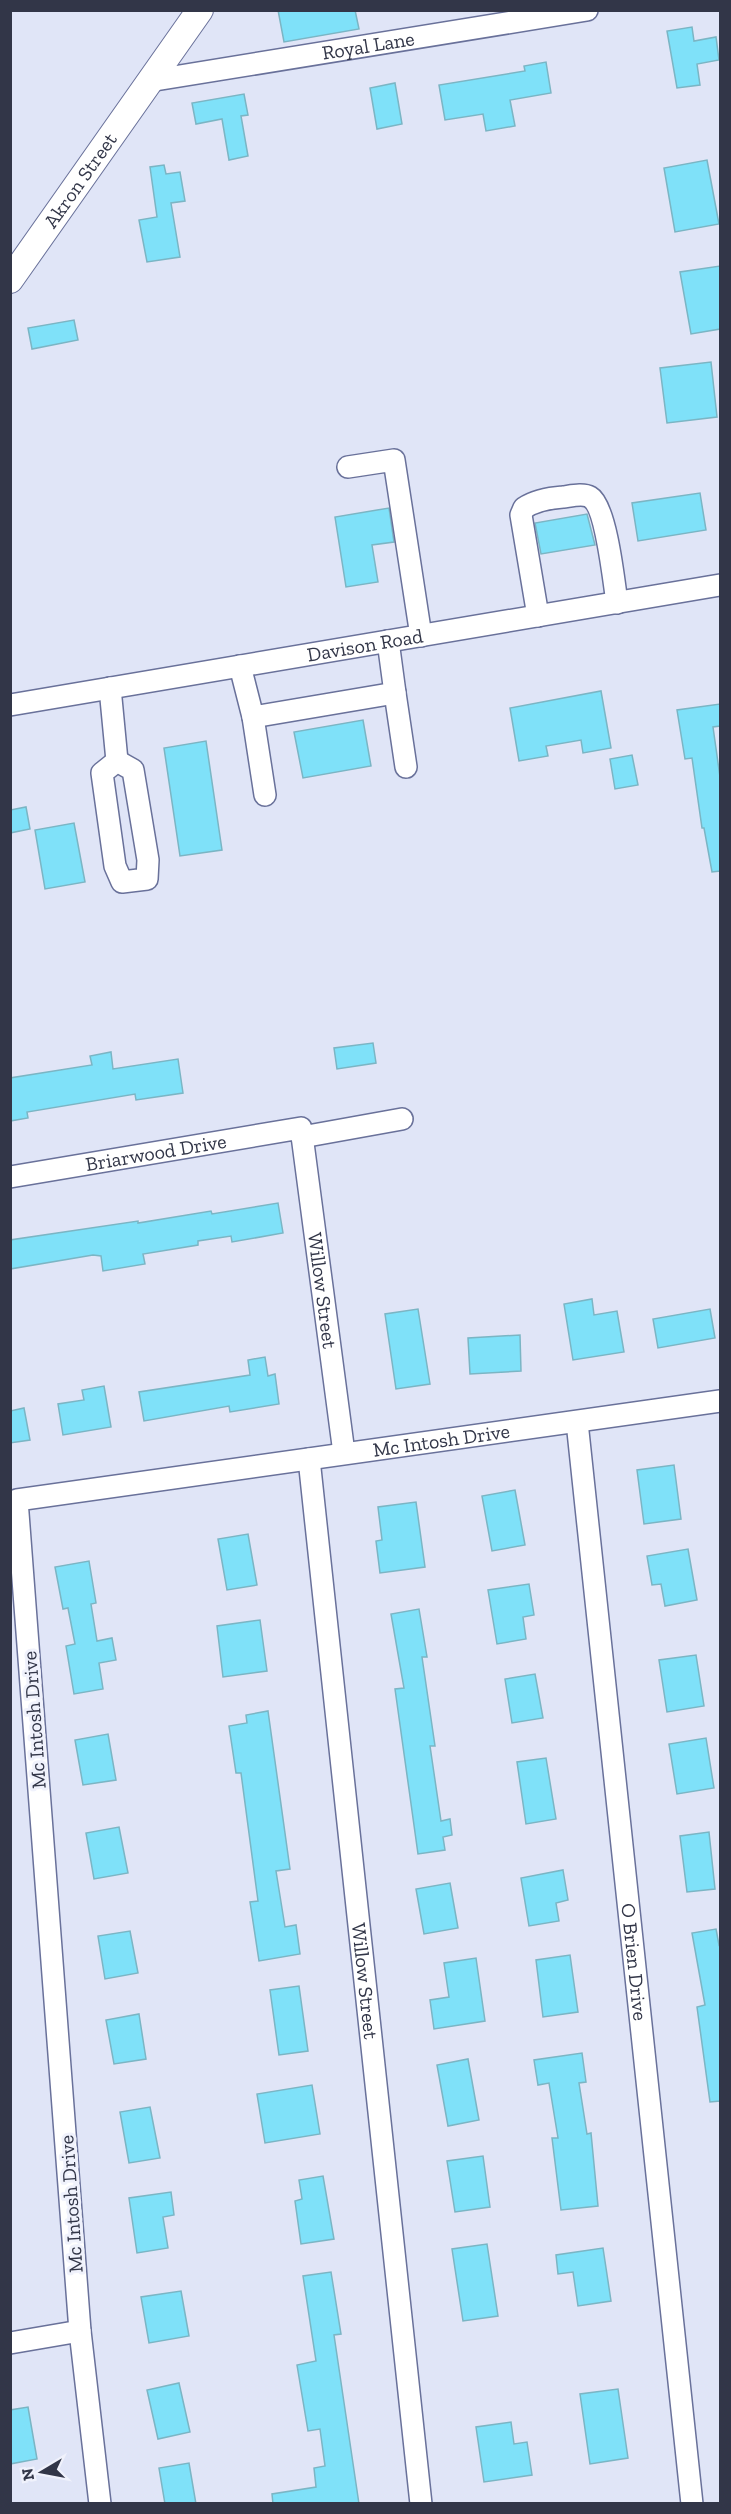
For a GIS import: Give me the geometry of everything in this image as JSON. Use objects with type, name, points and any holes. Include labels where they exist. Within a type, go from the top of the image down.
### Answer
[{"type":"main road","name":"Akron Street","points":[[10,280],[200,10]]},
{"type":"street","name":"Royal Lane","points":[[149,81],[587,10]]},
{"type":"street","points":[[348,466],[393,460],[421,636]]},
{"type":"street","points":[[538,616],[521,514],[524,508],[539,500],[579,495],[588,496],[595,501],[603,520],[617,603]]},
{"type":"street","name":"Davison Road","points":[[10,705],[720,585]]},
{"type":"street","points":[[388,641],[406,767]]},
{"type":"street","points":[[240,666],[253,717],[265,795]]},
{"type":"street","points":[[110,688],[117,761]]},
{"type":"street","points":[[253,717],[395,693]]},
{"type":"street","points":[[117,761],[133,770],[148,860],[147,879],[122,882],[115,866],[102,773],[117,761]]},
{"type":"street","name":"Briarwood Drive","points":[[10,1177],[402,1119]]},
{"type":"street","name":"Willow Street","points":[[302,1133],[344,1452]]},
{"type":"street","name":"Mc Intosh Drive","points":[[100,2504],[80,2331],[17,1500],[309,1459],[344,1452],[720,1401]]},
{"type":"street","name":"O Brien Drive","points":[[577,1422],[692,2504]]},
{"type":"street","name":"Willow Street","points":[[309,1459],[422,2504]]},
{"type":"street","points":[[10,2343],[80,2331]]},
{"type":"building","points":[[278,10],[355,10],[359,29],[284,42]]},
{"type":"building","points":[[692,27],[694,41],[716,37],[719,60],[697,64],[700,85],[677,88],[667,31]]},
{"type":"building","points":[[546,62],[551,93],[510,100],[515,126],[486,131],[483,114],[445,120],[439,85],[525,71],[524,66]]},
{"type":"building","points":[[395,83],[402,124],[377,129],[370,88]]},
{"type":"building","points":[[244,94],[248,115],[241,116],[248,156],[229,160],[222,119],[196,124],[192,103]]},
{"type":"building","points":[[707,160],[719,224],[675,232],[664,168]]},
{"type":"building","points":[[164,165],[166,174],[180,172],[185,201],[171,203],[180,257],[147,262],[139,220],[157,217],[150,167]]},
{"type":"building","points":[[720,266],[720,329],[691,334],[680,272]]},
{"type":"building","points":[[74,320],[78,340],[32,349],[28,328]]},
{"type":"building","points":[[711,362],[717,417],[667,423],[660,368]]},
{"type":"building","points":[[700,493],[706,530],[638,541],[632,503]]},
{"type":"building","points":[[389,508],[394,542],[372,545],[378,582],[346,587],[335,517]]},
{"type":"building","points":[[587,514],[595,545],[541,554],[535,523]]},
{"type":"building","points":[[601,691],[611,748],[583,753],[581,740],[546,746],[548,756],[519,761],[510,708]]},
{"type":"building","points":[[720,704],[720,726],[713,727],[720,777],[720,871],[712,872],[704,828],[702,828],[692,758],[685,759],[677,710]]},
{"type":"building","points":[[363,720],[371,766],[303,778],[294,732]]},
{"type":"building","points":[[206,741],[222,850],[180,856],[164,748]]},
{"type":"building","points":[[632,755],[638,785],[615,789],[610,759]]},
{"type":"building","points":[[26,807],[30,829],[10,833],[10,810]]},
{"type":"building","points":[[74,823],[85,882],[45,889],[35,830]]},
{"type":"building","points":[[373,1043],[376,1063],[337,1069],[334,1048]]},
{"type":"building","points":[[111,1052],[113,1069],[178,1059],[183,1093],[136,1100],[135,1094],[27,1112],[28,1118],[10,1121],[10,1078],[92,1065],[90,1056]]},
{"type":"building","points":[[278,1203],[283,1233],[232,1242],[231,1236],[198,1241],[198,1245],[143,1254],[145,1264],[103,1271],[101,1256],[93,1255],[10,1269],[10,1240],[211,1211],[212,1214]]},
{"type":"building","points":[[592,1299],[594,1315],[617,1311],[624,1352],[573,1360],[564,1304]]},
{"type":"building","points":[[418,1309],[430,1384],[396,1389],[385,1314]]},
{"type":"building","points":[[710,1309],[715,1338],[658,1348],[653,1319]]},
{"type":"building","points":[[520,1335],[521,1371],[470,1374],[468,1338]]},
{"type":"building","points":[[265,1357],[268,1376],[275,1374],[279,1404],[230,1412],[229,1406],[144,1421],[139,1392],[250,1375],[248,1360]]},
{"type":"building","points":[[104,1386],[111,1427],[63,1435],[58,1404],[84,1400],[82,1390]]},
{"type":"building","points":[[24,1408],[30,1440],[10,1443],[10,1411]]},
{"type":"building","points":[[674,1465],[681,1519],[644,1524],[637,1470]]},
{"type":"building","points":[[515,1490],[525,1545],[492,1551],[482,1496]]},
{"type":"building","points":[[416,1502],[425,1567],[380,1573],[376,1541],[382,1540],[378,1507]]},
{"type":"building","points":[[248,1534],[257,1585],[227,1590],[218,1539]]},
{"type":"building","points":[[688,1549],[697,1600],[665,1606],[661,1584],[652,1585],[647,1556]]},
{"type":"building","points":[[89,1561],[96,1603],[91,1604],[97,1641],[112,1638],[116,1660],[99,1663],[103,1689],[74,1694],[66,1646],[75,1644],[68,1608],[63,1609],[55,1567]]},
{"type":"building","points":[[529,1584],[534,1615],[523,1617],[526,1639],[497,1644],[488,1590]]},
{"type":"building","points":[[419,1609],[427,1657],[422,1657],[435,1746],[430,1746],[441,1821],[450,1819],[452,1835],[443,1837],[445,1850],[418,1854],[395,1689],[404,1688],[391,1614]]},
{"type":"building","points":[[260,1620],[267,1671],[223,1677],[217,1626]]},
{"type":"building","points":[[696,1655],[704,1706],[667,1712],[659,1660]]},
{"type":"building","points":[[535,1674],[543,1718],[512,1723],[505,1679]]},
{"type":"building","points":[[268,1711],[290,1869],[276,1871],[285,1927],[296,1925],[300,1954],[259,1961],[250,1902],[258,1901],[241,1773],[236,1773],[229,1726],[247,1723],[246,1715]]},
{"type":"building","points":[[108,1734],[116,1780],[83,1785],[75,1740]]},
{"type":"building","points":[[706,1738],[714,1788],[677,1794],[669,1744]]},
{"type":"building","points":[[546,1758],[556,1819],[526,1824],[517,1762]]},
{"type":"building","points":[[119,1827],[128,1873],[94,1879],[86,1833]]},
{"type":"building","points":[[709,1832],[715,1889],[687,1892],[680,1836]]},
{"type":"building","points":[[563,1870],[568,1900],[556,1903],[559,1921],[529,1926],[521,1878]]},
{"type":"building","points":[[450,1883],[458,1928],[424,1934],[416,1889]]},
{"type":"building","points":[[716,1929],[720,1944],[720,2101],[710,2102],[697,2007],[705,2005],[692,1933]]},
{"type":"building","points":[[130,1931],[138,1973],[105,1979],[98,1936]]},
{"type":"building","points":[[570,1955],[578,2012],[543,2017],[536,1960]]},
{"type":"building","points":[[476,1958],[485,2021],[434,2029],[430,2000],[449,1997],[444,1963]]},
{"type":"building","points":[[299,1986],[308,2051],[279,2055],[270,1990]]},
{"type":"building","points":[[139,2014],[146,2059],[114,2064],[106,2020]]},
{"type":"building","points":[[582,2053],[586,2082],[579,2083],[587,2134],[591,2133],[598,2206],[561,2210],[552,2138],[558,2138],[549,2083],[538,2085],[534,2060]]},
{"type":"building","points":[[468,2059],[479,2120],[448,2126],[437,2065]]},
{"type":"building","points":[[312,2085],[320,2134],[265,2143],[257,2094]]},
{"type":"building","points":[[150,2107],[160,2158],[129,2163],[120,2112]]},
{"type":"building","points":[[483,2156],[490,2207],[455,2212],[447,2161]]},
{"type":"building","points":[[323,2176],[334,2239],[301,2244],[295,2201],[302,2199],[299,2180]]},
{"type":"building","points":[[171,2192],[174,2215],[163,2217],[168,2248],[137,2253],[129,2198]]},
{"type":"building","points":[[487,2244],[498,2316],[463,2321],[452,2249]]},
{"type":"building","points":[[603,2248],[611,2301],[578,2306],[573,2272],[558,2274],[556,2255]]},
{"type":"building","points":[[331,2272],[341,2334],[334,2335],[359,2504],[273,2504],[272,2494],[316,2487],[314,2468],[325,2466],[320,2429],[308,2431],[297,2365],[316,2361],[303,2276]]},
{"type":"building","points":[[181,2291],[189,2336],[149,2343],[141,2297]]},
{"type":"building","points":[[179,2383],[190,2432],[158,2439],[147,2390]]},
{"type":"building","points":[[618,2389],[628,2458],[590,2464],[580,2394]]},
{"type":"building","points":[[28,2407],[37,2459],[10,2464],[10,2410]]},
{"type":"building","points":[[511,2422],[514,2444],[527,2442],[532,2475],[484,2482],[476,2427]]},
{"type":"building","points":[[189,2463],[196,2504],[165,2504],[159,2468]]}]
